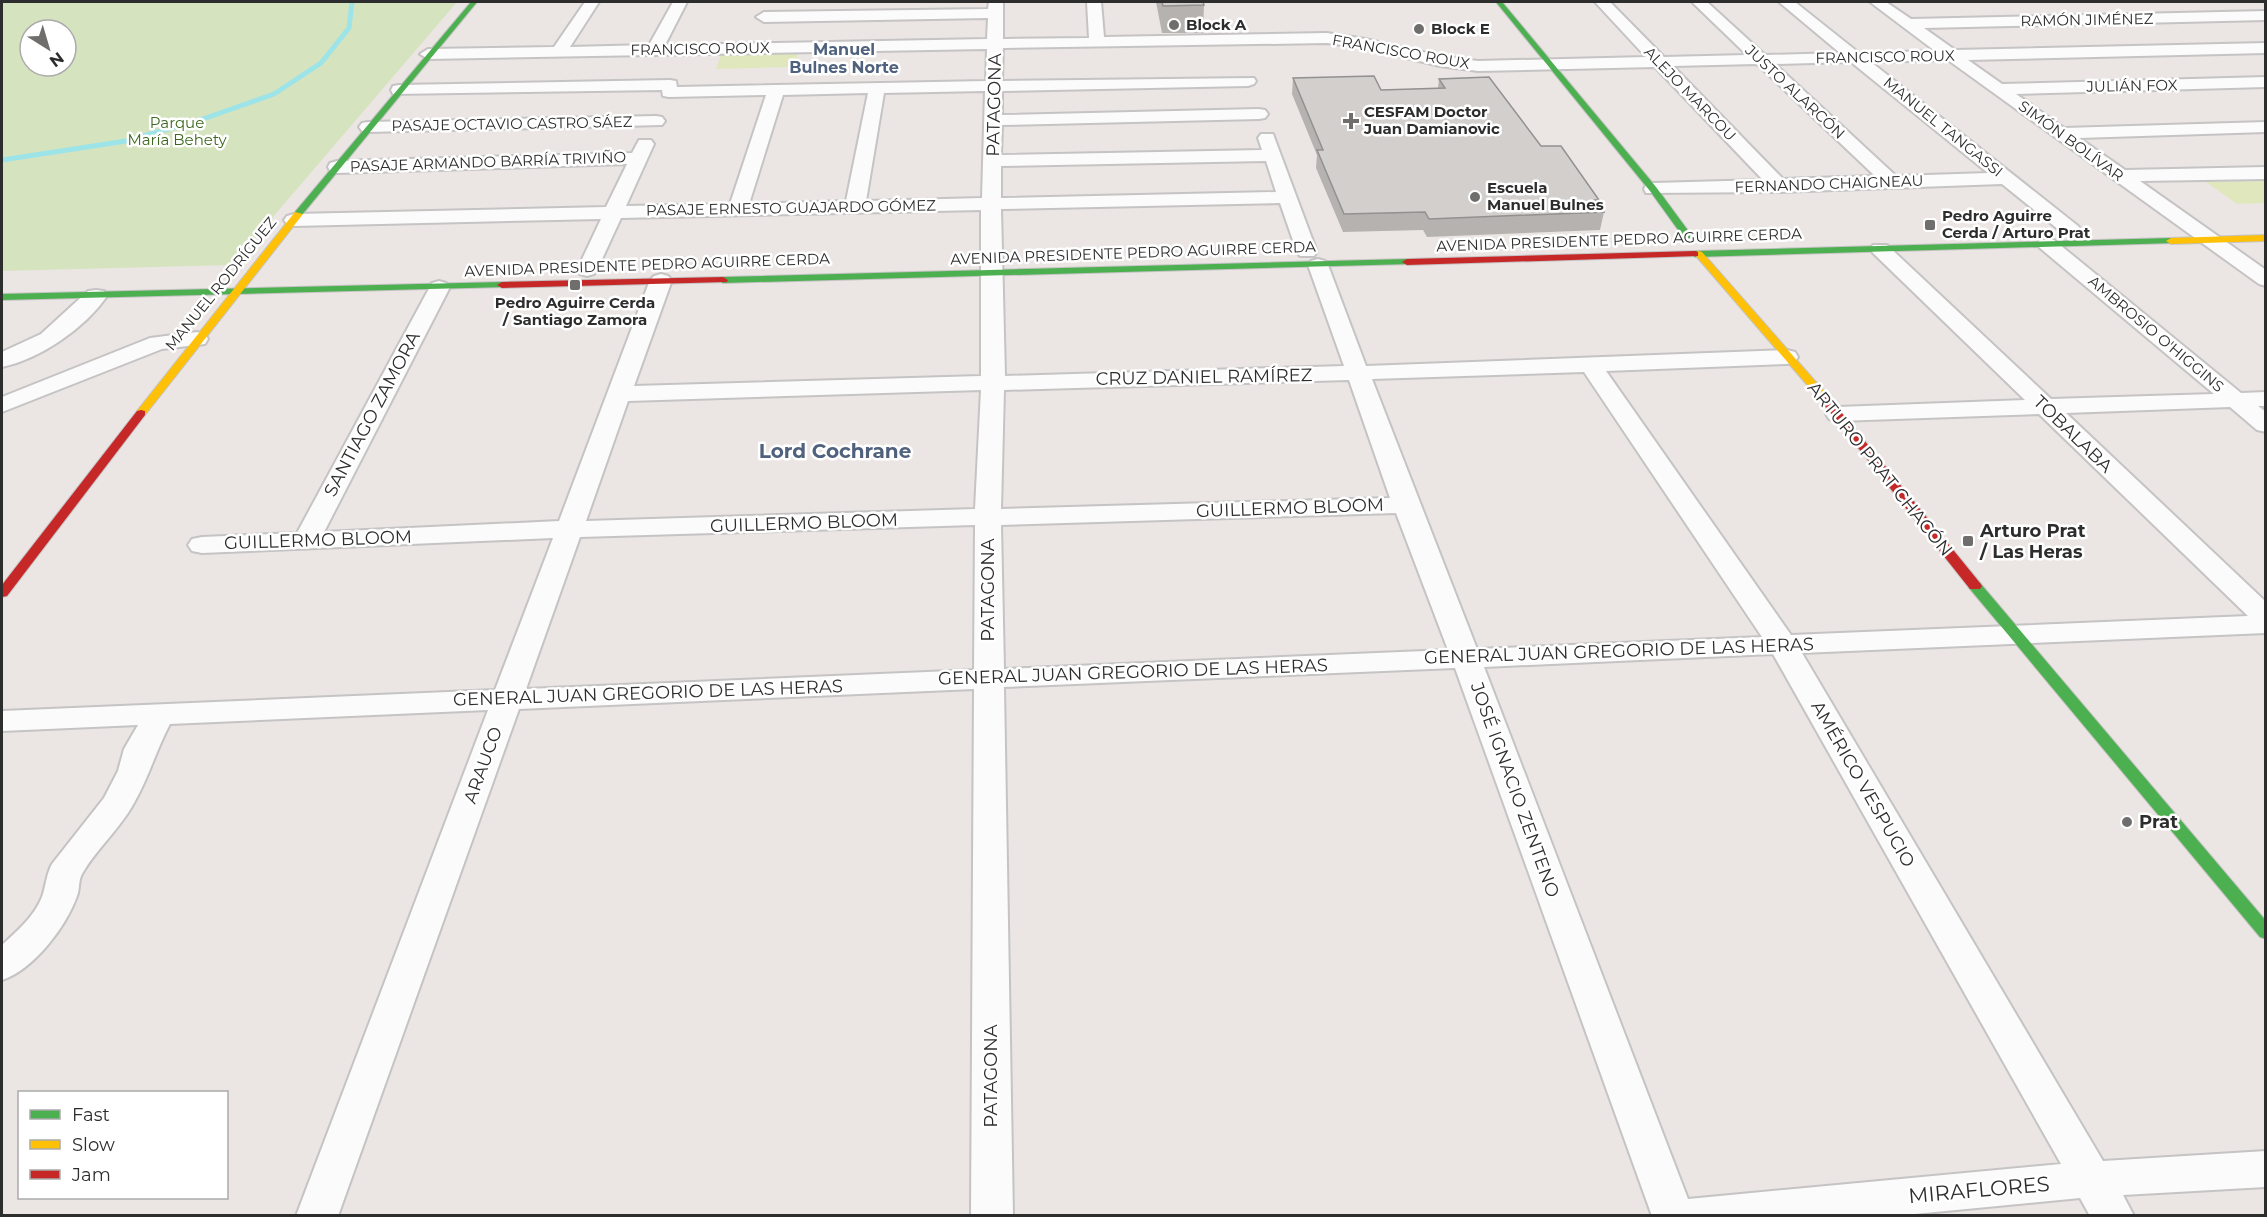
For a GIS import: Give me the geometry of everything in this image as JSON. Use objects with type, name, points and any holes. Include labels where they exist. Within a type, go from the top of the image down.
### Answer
[{"type":"main road","name":"MANUEL RODRÍGUEZ","points":[[2,593],[234,292],[242,277],[294,220],[428,54],[474,2]]},
{"type":"main road","name":"ARTURO PRAT CHACÓN","points":[[1499,2],[1653,189],[1690,240],[1787,357],[1838,414],[2013,634],[2265,933]]},
{"type":"main road","name":"AVENIDA PRESIDENTE PEDRO AGUIRRE CERDA","points":[[2041,237],[2071,230],[2265,225]]},
{"type":"main road","name":"AVENIDA PRESIDENTE PEDRO AGUIRRE CERDA","points":[[2,297],[439,287],[991,267],[1312,259],[1690,240],[1880,249],[2041,237],[2265,238]]},
{"type":"main road","name":"AVENIDA PRESIDENTE PEDRO AGUIRRE CERDA","points":[[1312,259],[1402,248]]},
{"type":"main road","name":"AVENIDA PRESIDENTE PEDRO AGUIRRE CERDA","points":[[242,277],[587,270],[991,267]]},
{"type":"street","points":[[559,51],[592,2]]},
{"type":"street","points":[[655,49],[680,2]]},
{"type":"street","points":[[752,49],[770,2]]},
{"type":"street","points":[[1094,2],[1097,42]]},
{"type":"street","name":"ALEJO MARCOU","points":[[1602,2],[1779,186]]},
{"type":"street","name":"JUSTO ALARCÓN","points":[[1699,2],[1892,182]]},
{"type":"street","name":"MANUEL TANGASSI","points":[[1786,2],[2071,230]]},
{"type":"street","name":"SIMÓN BOLÍVAR","points":[[1877,2],[2265,280]]},
{"type":"street","points":[[2158,2],[2265,62]]},
{"type":"street","points":[[764,17],[996,7]]},
{"type":"street","name":"PATAGONA","points":[[992,1215],[988,518],[993,382],[991,203],[996,7]]},
{"type":"street","name":"RAMÓN JIMÉNEZ","points":[[1908,24],[2265,15]]},
{"type":"street","name":"FRANCISCO ROUX","points":[[428,54],[1344,39],[1465,66],[2265,48]]},
{"type":"street","name":"JOSÉ IGNACIO ZENTENO","points":[[1233,40],[1288,197],[1466,658],[1672,1215]]},
{"type":"street","points":[[587,270],[688,49]]},
{"type":"street","points":[[399,90],[670,88],[776,90],[1248,81]]},
{"type":"street","name":"JULIÁN FOX","points":[[1998,89],[2265,82]]},
{"type":"street","points":[[2243,83],[2265,96]]},
{"type":"street","points":[[855,207],[877,88]]},
{"type":"street","points":[[738,209],[776,90]]},
{"type":"street","points":[[994,120],[1259,114]]},
{"type":"street","name":"PASAJE OCTAVIO CASTRO SÁEZ","points":[[368,127],[656,121]]},
{"type":"street","points":[[2059,133],[2265,127]]},
{"type":"street","points":[[993,161],[1273,155]]},
{"type":"street","name":"PASAJE ARMANDO BARRÍA TRIVIÑO","points":[[337,167],[639,158]]},
{"type":"street","points":[[2119,176],[2265,172]]},
{"type":"street","name":"FERNANDO CHAIGNEAU","points":[[1653,189],[2005,178]]},
{"type":"street","name":"PASAJE ERNESTO GUAJARDO GÓMEZ","points":[[294,220],[1288,197]]},
{"type":"street","name":"AMBROSIO O'HIGGINS","points":[[2041,237],[2265,425]]},
{"type":"street","name":"TOBALABA","points":[[1880,249],[2265,618]]},
{"type":"street","name":"ARAUCO","points":[[317,1215],[661,280]]},
{"type":"street","name":"SANTIAGO ZAMORA","points":[[306,542],[439,287]]},
{"type":"street","points":[[2,360],[49,339],[62,330],[96,296]]},
{"type":"street","points":[[2,405],[158,343],[197,339]]},
{"type":"street","name":"CRUZ DANIEL RAMÍREZ","points":[[620,394],[993,382],[1358,374],[1787,357]]},
{"type":"street","name":"AMÉRICO VESPUCIO","points":[[1591,366],[1782,644],[2113,1215]]},
{"type":"street","points":[[1838,414],[2265,399]]},
{"type":"street","name":"GUILLERMO BLOOM","points":[[202,545],[569,529],[1406,505]]},
{"type":"street","name":"GENERAL JUAN GREGORIO DE LAS HERAS","points":[[2,721],[2265,624]]},
{"type":"street","points":[[2,966],[39,932],[60,896],[64,873],[118,803],[134,771],[140,749],[160,714]]},
{"type":"street","name":"MIRAFLORES","points":[[1692,1215],[2093,1179],[2265,1169]]},
{"type":"green space","name":"Parque María Behety","points":[[2,2],[457,2],[232,265],[2,271]]},
{"type":"green space","points":[[798,53],[795,67],[716,69],[721,55]]},
{"type":"green space","points":[[2265,181],[2265,203],[2237,204],[2206,182]]},
{"type":"building","points":[[1162,2],[1203,2],[1204,5],[1163,6]]},
{"type":"building","points":[[1374,76],[1381,90],[1445,88],[1439,79],[1489,77],[1541,146],[1561,146],[1599,200],[1595,200],[1604,212],[1429,219],[1425,212],[1344,214],[1317,150],[1323,150],[1293,78]]},
{"type":"waterway","points":[[2,160],[126,141],[203,119],[274,94],[321,63],[349,28],[352,2]]},
{"type":"traffic: fast","points":[[298,214],[474,2]]},
{"type":"traffic: fast","points":[[1499,2],[1653,189],[1687,236]]},
{"type":"traffic: fast","points":[[1695,254],[2171,241]]},
{"type":"traffic: fast","points":[[723,280],[1407,262]]},
{"type":"traffic: fast","points":[[2,297],[502,285]]},
{"type":"traffic: fast","points":[[1975,586],[2266,933]]},
{"type":"traffic: slow","points":[[141,413],[298,214]]},
{"type":"traffic: slow","points":[[2171,241],[2266,238]]},
{"type":"traffic: slow","points":[[1699,254],[1825,399]]},
{"type":"traffic: jam","points":[[1407,262],[1695,254]]},
{"type":"traffic: jam","points":[[502,285],[723,280]]},
{"type":"traffic: jam","points":[[1825,399],[1975,586]]},
{"type":"traffic: jam","points":[[2,593],[141,413]]},
{"type":"place","name":"Block A","points":[[1174,25]]},
{"type":"place","name":"Block E","points":[[1419,29]]},
{"type":"place","name":"CESFAM Doctor Juan Damianovic","points":[[1351,121]]},
{"type":"place","name":"Escuela Manuel Bulnes","points":[[1475,197]]},
{"type":"place","name":"Pedro Aguirre Cerda / Arturo Prat","points":[[1930,225]]},
{"type":"place","name":"Pedro Aguirre Cerda / Santiago Zamora","points":[[575,285]]},
{"type":"place","name":"Arturo Prat / Las Heras","points":[[1968,541]]},
{"type":"place","name":"Prat","points":[[2127,822]]},
{"type":"district","name":"Manuel Bulnes Norte","points":[[844,58]]},
{"type":"district","name":"Lord Cochrane","points":[[835,451]]}]
